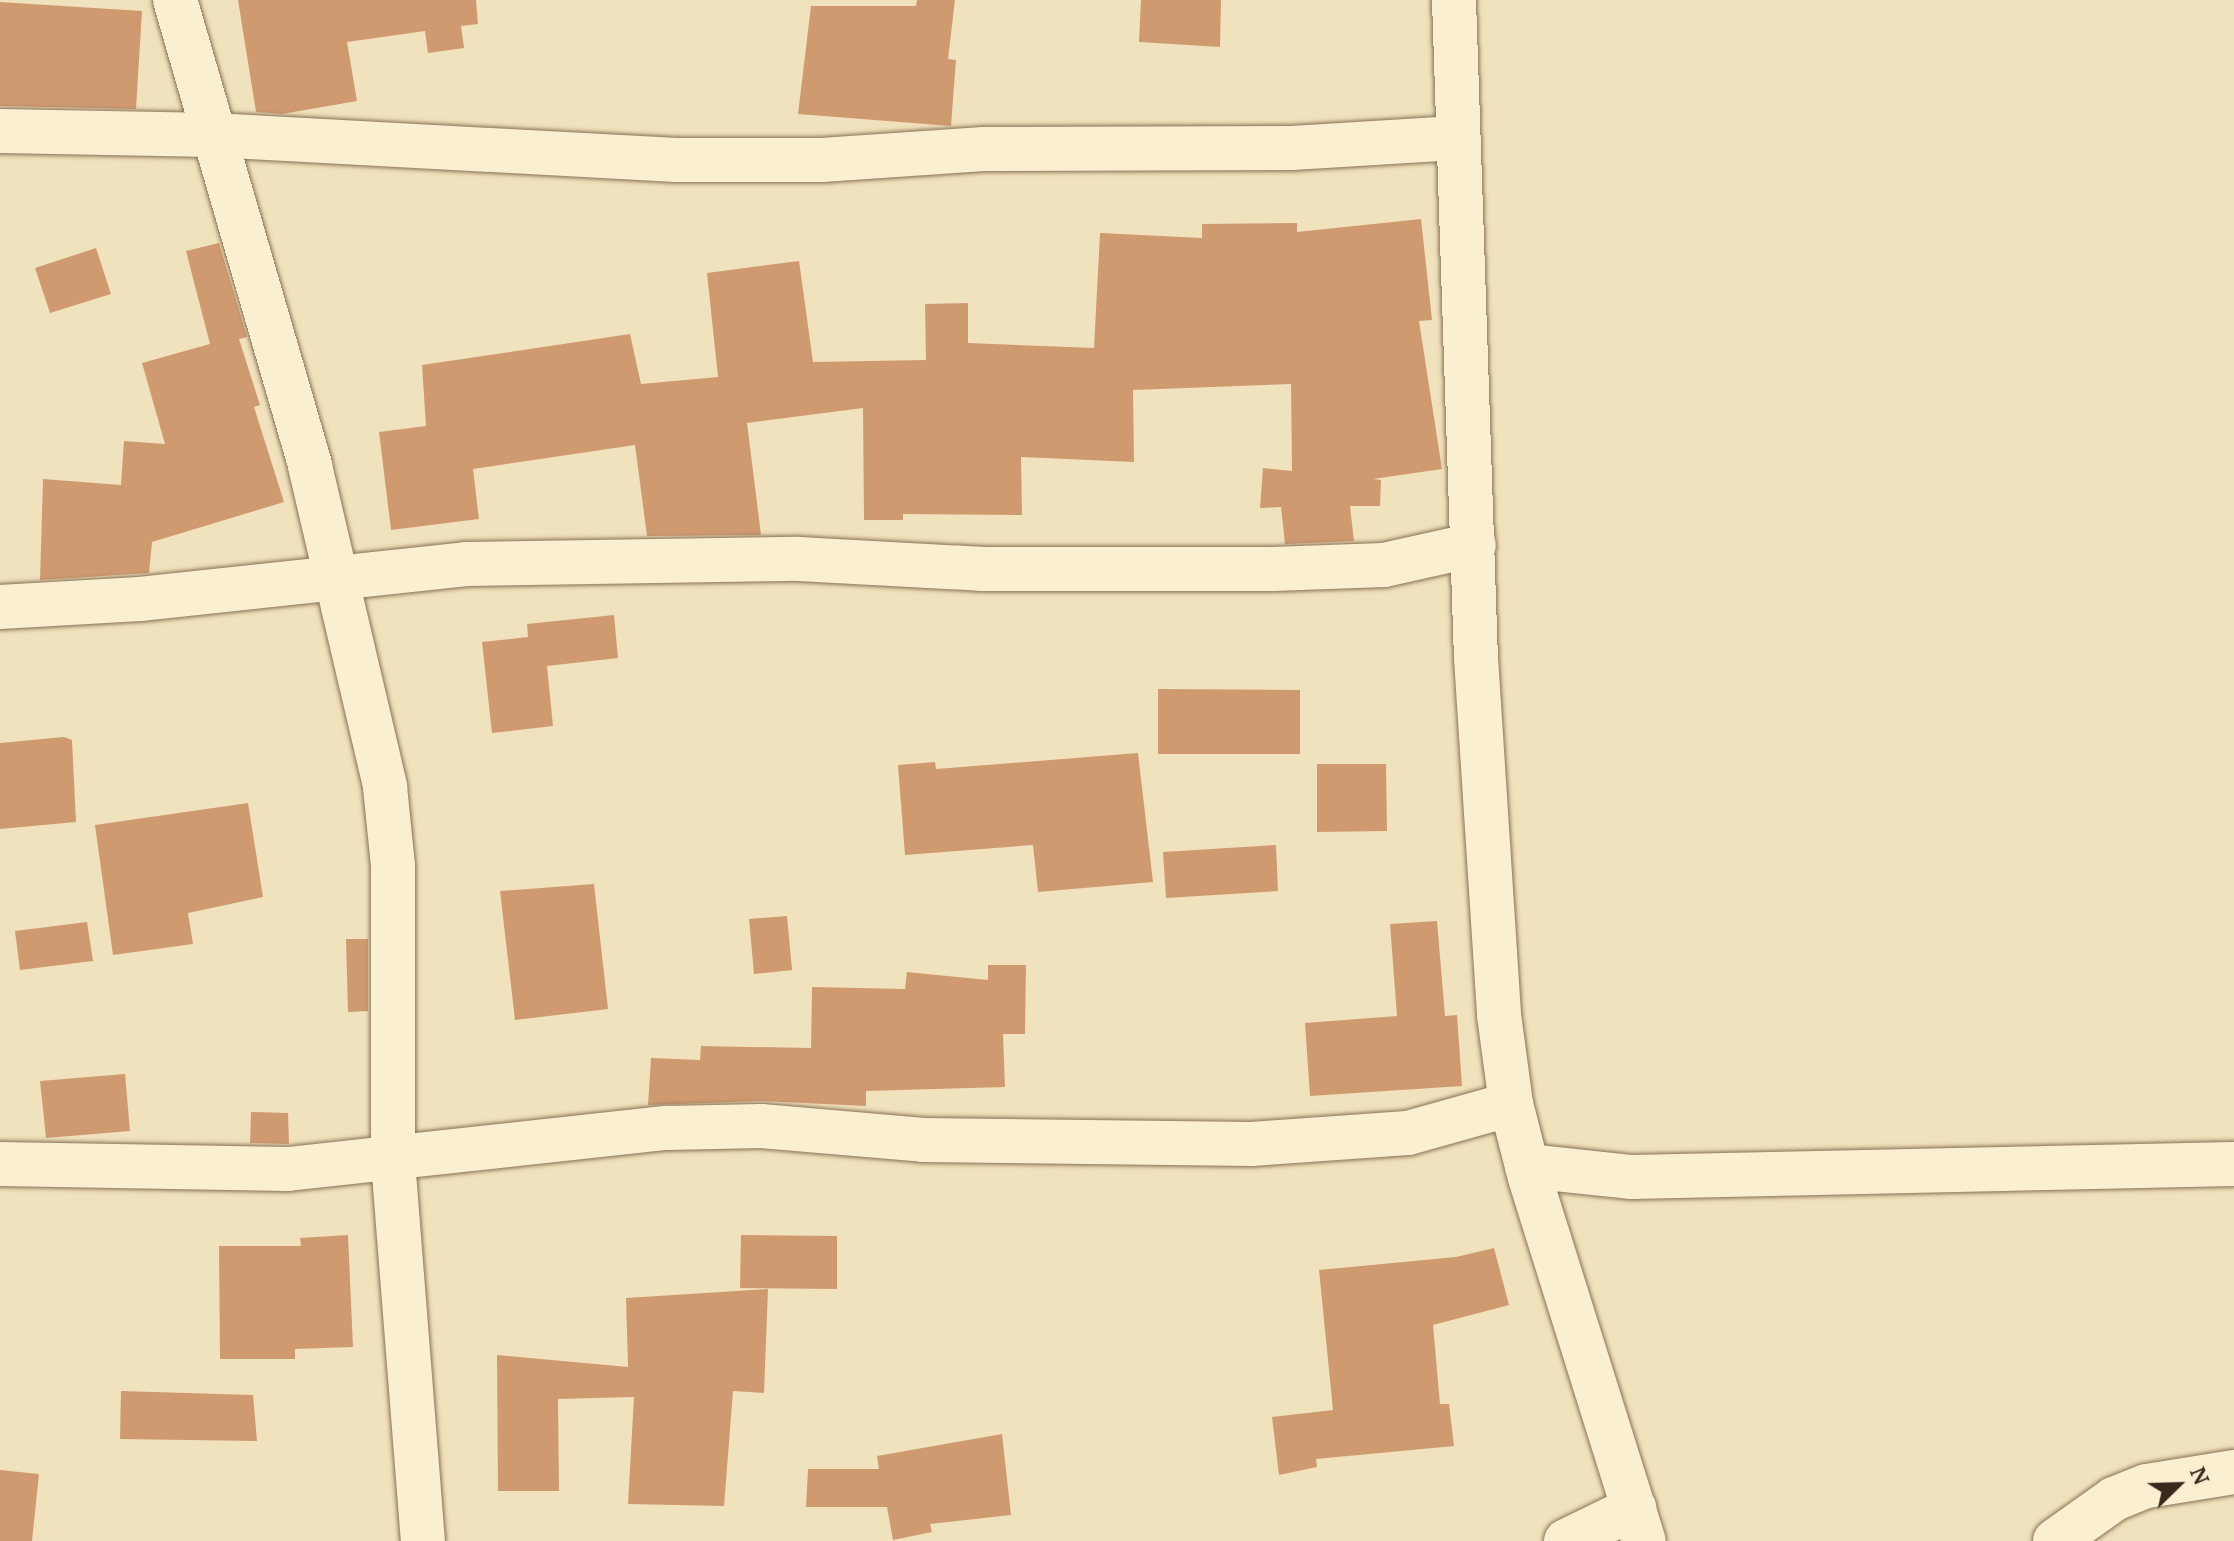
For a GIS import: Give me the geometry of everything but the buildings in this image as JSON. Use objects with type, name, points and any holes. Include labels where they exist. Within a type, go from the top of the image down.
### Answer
[{"type":"street","points":[[175,0],[271,323],[336,580],[387,802],[393,866],[393,1161],[423,1541]]},
{"type":"street","points":[[1454,0],[1456,138],[1494,945],[1511,1104],[1527,1166],[1639,1524],[1566,1541]]},
{"type":"street","points":[[0,131],[213,135],[676,160],[822,160],[984,149],[1292,148],[1456,138]]},
{"type":"street","points":[[0,607],[336,580],[466,564],[648,558],[799,559],[981,569],[1273,569],[1384,565],[1474,545]]},
{"type":"street","points":[[0,1164],[288,1169],[393,1161],[668,1128],[761,1126],[923,1140],[1251,1144],[1408,1133],[1511,1104]]},
{"type":"street","points":[[1527,1166],[1632,1177],[2234,1164]]},
{"type":"street","points":[[2055,1541],[2114,1499],[2136,1490],[2234,1472]]}]
